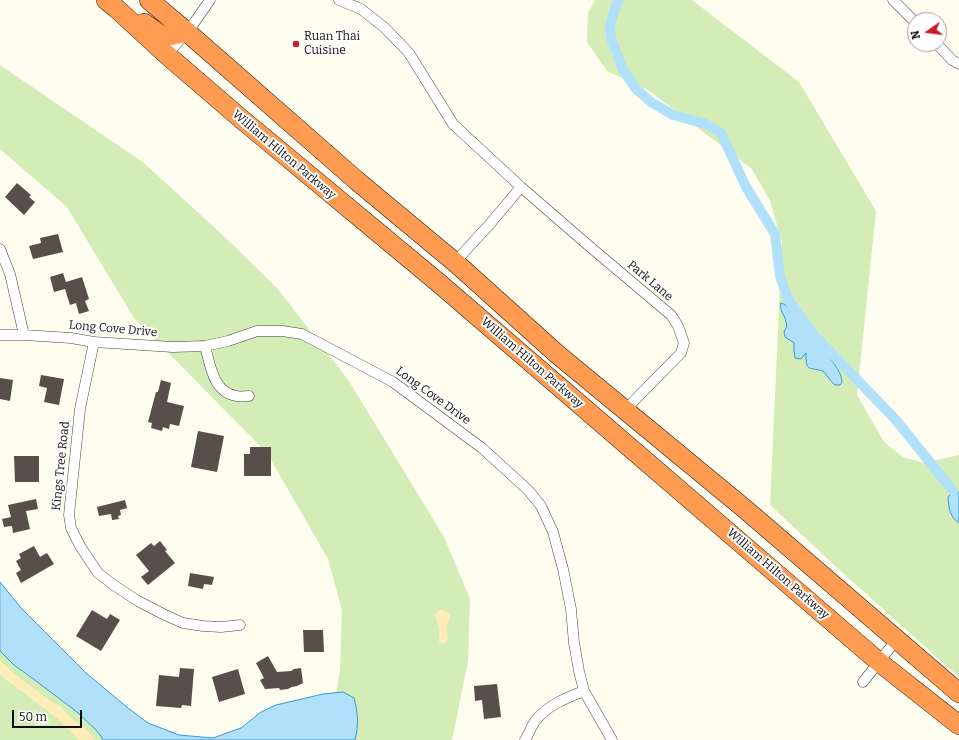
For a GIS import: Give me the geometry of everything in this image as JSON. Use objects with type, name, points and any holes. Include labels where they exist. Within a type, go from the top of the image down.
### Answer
[{"type":"highway","name":"William Hilton Parkway","points":[[106,0],[245,122],[446,290],[879,662],[959,725]]},
{"type":"highway","points":[[110,0],[164,37],[187,32]]},
{"type":"highway","name":"William Hilton Parkway","points":[[149,0],[356,180],[455,262],[557,354],[745,509],[959,693]]},
{"type":"highway","points":[[373,229],[432,269],[455,262]]},
{"type":"street","points":[[167,55],[187,32],[210,0]]},
{"type":"street","name":"Park Lane","points":[[339,0],[361,9],[378,22],[409,52],[453,124],[589,246],[671,315],[678,326],[684,343],[681,353],[626,410]]},
{"type":"street","points":[[893,0],[907,14]]},
{"type":"street","points":[[944,52],[952,60],[959,64]]},
{"type":"street","points":[[455,262],[489,225],[521,186]]},
{"type":"street","points":[[0,249],[10,274],[24,335]]},
{"type":"street","name":"Long Cove Drive","points":[[0,335],[71,338],[94,342],[173,347],[205,346],[228,341],[257,331],[282,331],[302,334],[394,382],[482,448],[528,490],[541,506],[553,532],[563,569],[571,609],[578,671],[584,690],[612,740]]},
{"type":"street","name":"Kings Tree Road","points":[[94,342],[80,409],[69,515],[71,528],[80,546],[98,573],[132,597],[163,614],[183,623],[202,626],[221,627],[240,625]]},
{"type":"street","points":[[205,346],[216,383],[225,392],[236,396],[249,396]]},
{"type":"street","points":[[863,682],[897,639]]},
{"type":"street","points":[[526,740],[535,721],[549,707],[584,690]]},
{"type":"green space","points":[[595,0],[692,0],[799,82],[876,211],[857,395],[884,442],[903,457],[924,463],[959,455],[959,677],[844,574],[770,505],[782,242],[770,201],[752,169],[648,90],[607,71],[587,42],[588,13]]},
{"type":"green space","points":[[0,65],[144,163],[229,241],[277,288],[349,381],[444,537],[470,599],[468,661],[452,740],[329,740],[340,670],[342,610],[328,559],[267,453],[134,318],[67,207],[0,149]]},
{"type":"green space","points":[[0,605],[48,666],[169,740],[0,740]]},
{"type":"sand","points":[[441,610],[446,611],[450,615],[447,625],[448,640],[444,644],[439,642],[439,628],[435,615]]},
{"type":"sand","points":[[0,660],[25,682],[52,702],[60,706],[70,717],[87,730],[95,740],[79,740],[57,718],[5,679],[0,674]]},
{"type":"water","points":[[781,303],[800,318],[810,334],[831,359],[839,371],[842,382],[840,385],[835,385],[823,371],[808,367],[806,363],[806,353],[801,359],[795,358],[794,343],[785,337],[784,332],[787,326],[781,310]]},
{"type":"water","points":[[953,491],[959,492],[959,523],[950,512],[948,498]]},
{"type":"water","points":[[0,582],[21,608],[86,673],[148,723],[179,735],[213,738],[241,728],[261,712],[276,705],[323,694],[343,692],[354,698],[358,719],[355,740],[103,740],[95,729],[77,712],[14,665],[1,652]]},
{"type":"building","points":[[17,183],[31,195],[29,197],[35,202],[24,215],[5,197]]},
{"type":"building","points":[[58,234],[63,252],[33,259],[29,246],[41,243],[40,238]]},
{"type":"building","points":[[63,273],[66,282],[82,277],[89,299],[85,301],[89,311],[79,314],[76,303],[70,305],[65,289],[54,292],[50,277]]},
{"type":"building","points":[[41,375],[64,379],[59,405],[44,402],[47,388],[39,386]]},
{"type":"building","points":[[0,378],[13,380],[10,401],[0,399]]},
{"type":"building","points":[[161,380],[171,383],[167,402],[184,406],[179,426],[170,424],[169,429],[163,427],[162,431],[151,428],[152,423],[148,422],[156,392],[158,392]]},
{"type":"building","points":[[198,431],[224,436],[217,472],[191,467]]},
{"type":"building","points":[[250,447],[271,447],[271,476],[244,476],[244,454],[250,454]]},
{"type":"building","points":[[14,456],[39,456],[39,482],[15,482]]},
{"type":"building","points":[[36,499],[38,509],[26,511],[30,529],[13,533],[12,526],[4,527],[2,519],[11,517],[8,505]]},
{"type":"building","points":[[125,500],[127,508],[120,510],[121,515],[118,516],[119,519],[112,520],[111,514],[99,516],[97,507]]},
{"type":"building","points":[[160,541],[167,550],[165,551],[175,563],[148,585],[141,577],[149,571],[136,555],[151,543],[154,546]]},
{"type":"building","points":[[34,546],[40,557],[47,553],[54,564],[21,583],[16,573],[21,570],[16,561],[21,558],[19,554]]},
{"type":"building","points":[[190,573],[214,577],[212,585],[204,584],[203,589],[188,586]]},
{"type":"building","points":[[92,610],[107,619],[110,614],[120,620],[101,651],[76,636]]},
{"type":"building","points":[[303,630],[323,630],[324,652],[304,652]]},
{"type":"building","points":[[268,656],[277,672],[291,671],[301,668],[303,683],[288,689],[265,689],[260,680],[264,678],[256,663]]},
{"type":"building","points":[[180,668],[194,669],[191,706],[182,705],[181,708],[156,706],[159,675],[179,677]]},
{"type":"building","points":[[238,669],[245,694],[219,702],[212,677]]},
{"type":"building","points":[[497,684],[501,717],[484,719],[482,700],[475,701],[474,686]]},
{"type":"waterway","points":[[619,0],[617,2],[610,25],[611,38],[623,70],[636,89],[651,102],[673,115],[706,124],[721,133],[746,187],[775,234],[780,276],[788,299],[814,335],[896,420],[953,491]]},
{"type":"place","name":"Ruan Thai Cuisine","points":[[296,44]]}]
